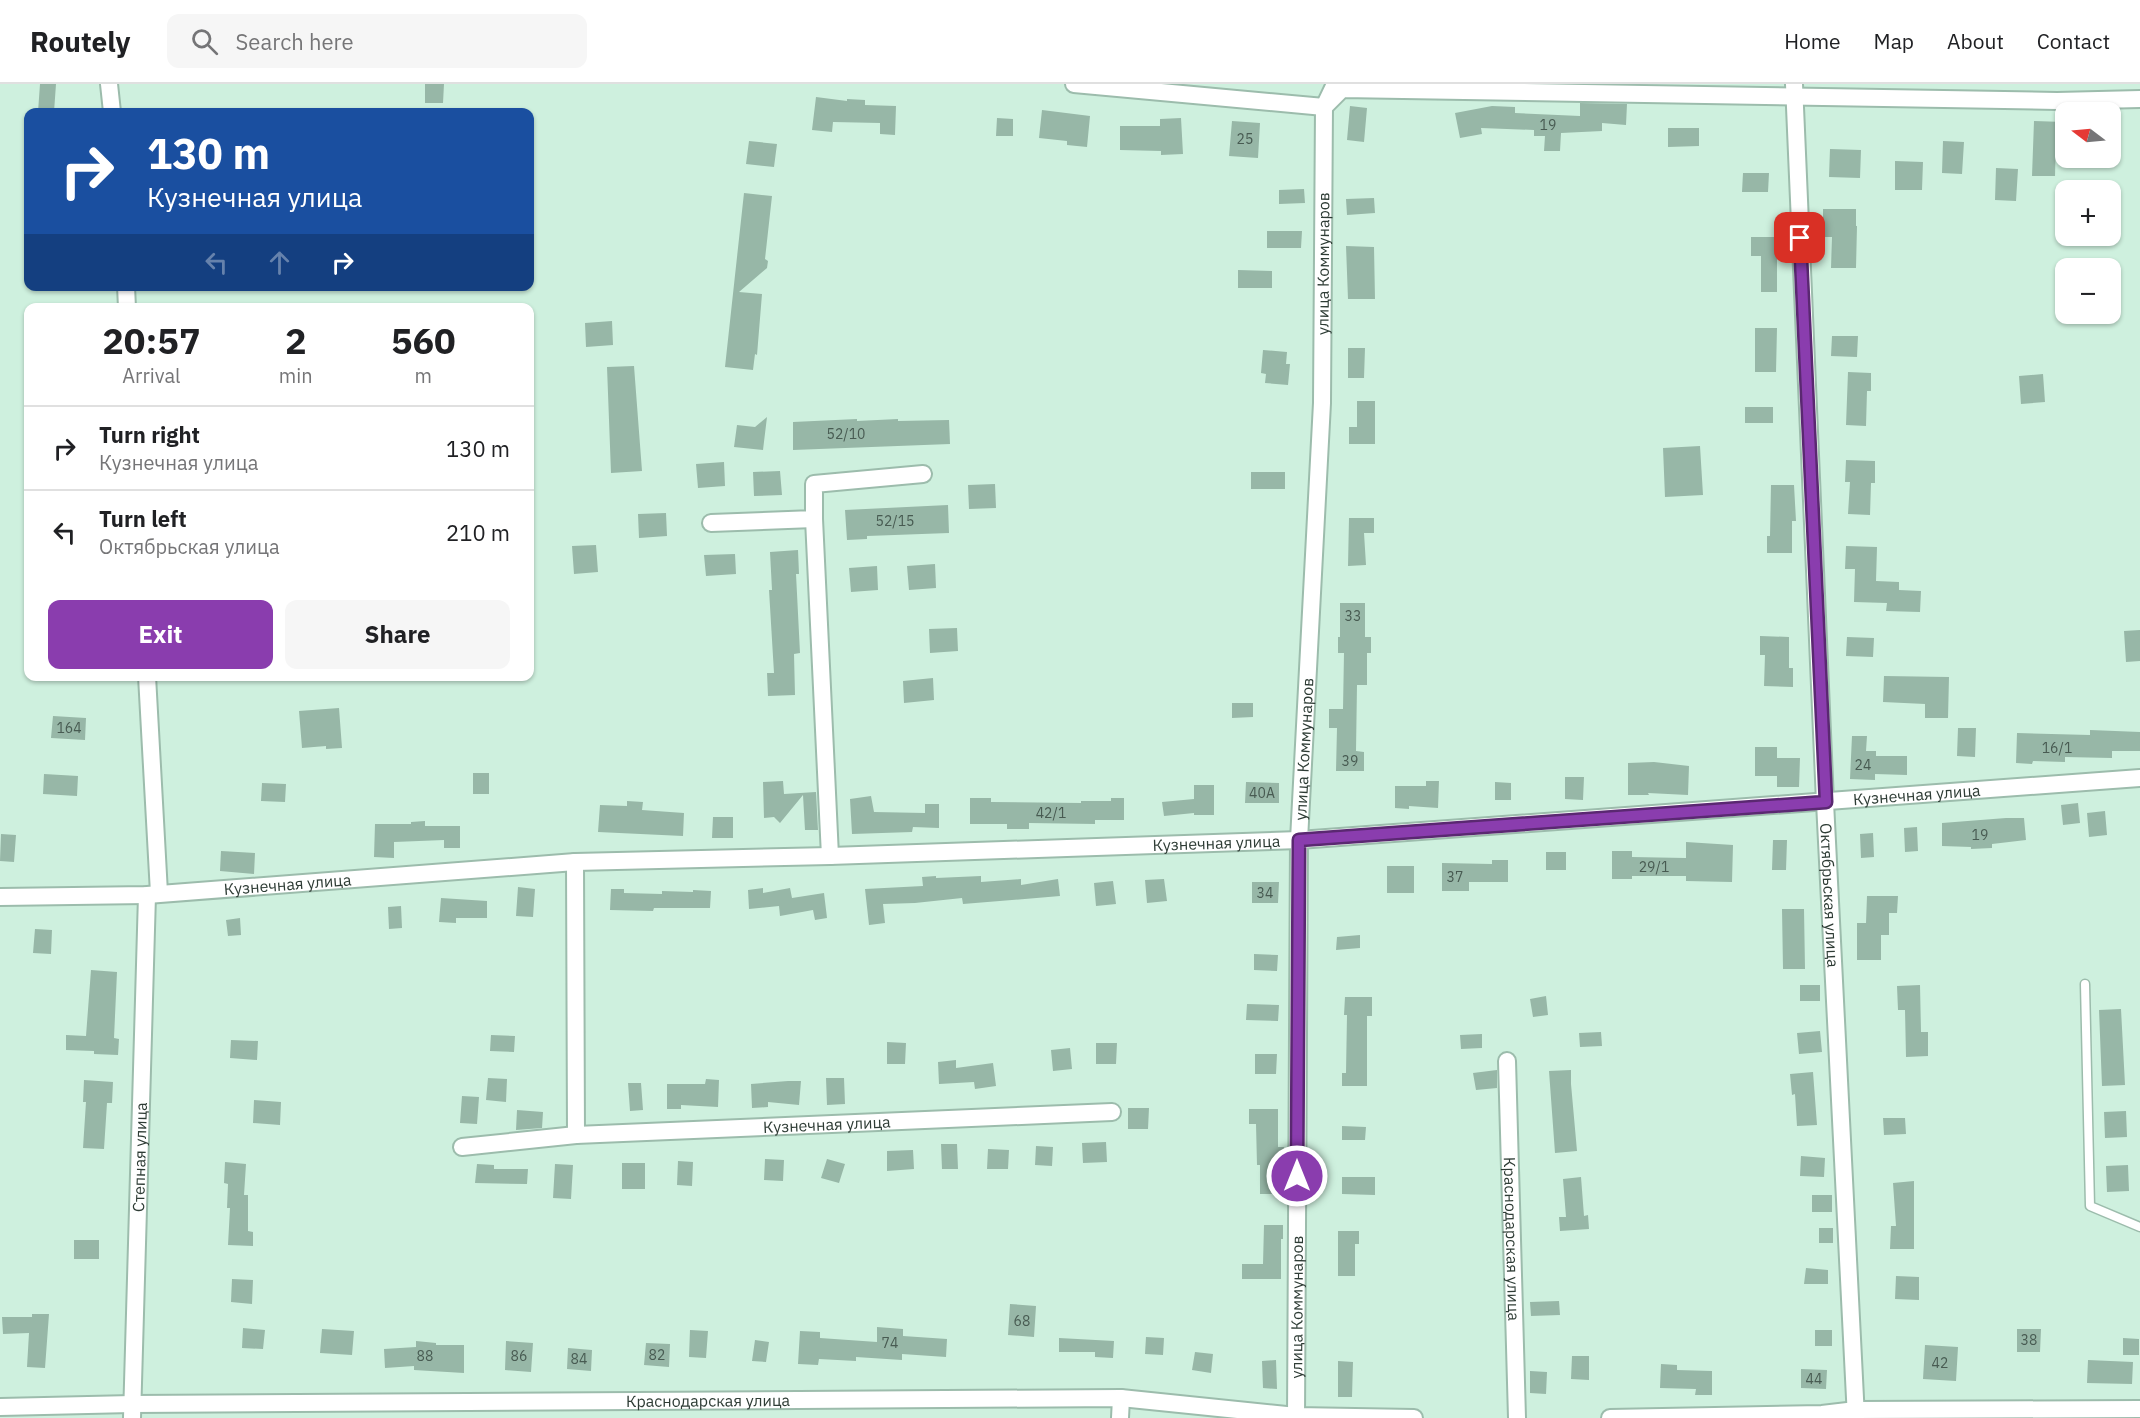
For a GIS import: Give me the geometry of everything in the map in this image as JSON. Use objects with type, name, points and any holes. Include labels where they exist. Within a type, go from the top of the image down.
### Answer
[{"type":"street","points":[[109,84],[112,108]]},
{"type":"street","points":[[1074,84],[1324,107],[1342,89],[1794,91],[2057,101],[2140,99]]},
{"type":"street","name":"улица Коммунаров","points":[[1296,1417],[1299,840],[1322,403],[1324,107],[1335,84]]},
{"type":"street","name":"Октябрьская улица","points":[[1794,91],[1856,1414]]},
{"type":"street","points":[[830,856],[814,484],[923,474]]},
{"type":"street","points":[[711,523],[814,519]]},
{"type":"street","name":"Степная улица","points":[[132,1411],[153,894],[147,681]]},
{"type":"street","name":"Кузнечная улица","points":[[0,897],[153,894],[575,862],[1299,840],[2140,778]]},
{"type":"street","points":[[575,862],[576,1135]]},
{"type":"street","name":"Краснодарская улица","points":[[1508,1061],[1517,1418]]},
{"type":"street","name":"Кузнечная улица","points":[[462,1147],[576,1135],[1112,1112]]},
{"type":"street","points":[[1120,1418],[1121,1398]]},
{"type":"street","name":"Краснодарская улица","points":[[0,1407],[132,1411],[1121,1398],[1296,1417],[1414,1418]]},
{"type":"street","points":[[1610,1418],[2140,1409]]},
{"type":"lane","points":[[2085,984],[2090,1206],[2140,1227]]},
{"type":"building","points":[[40,84],[56,84],[54,108],[38,108]]},
{"type":"building","points":[[425,84],[444,84],[443,103],[425,103]]},
{"type":"building","points":[[816,97],[847,101],[847,99],[865,100],[865,105],[896,106],[895,135],[880,134],[880,123],[833,122],[832,132],[812,130]]},
{"type":"building","points":[[1580,103],[1627,104],[1626,125],[1602,123],[1602,131],[1561,133],[1560,151],[1544,151],[1545,136],[1534,136],[1534,130],[1481,128],[1482,134],[1460,138],[1455,113],[1492,106],[1515,107],[1515,113],[1580,116]]},
{"type":"building","points":[[1350,106],[1367,108],[1364,142],[1347,140]]},
{"type":"building","points":[[1042,110],[1090,116],[1087,147],[1067,145],[1067,141],[1039,138]]},
{"type":"building","points":[[997,118],[1013,119],[1013,136],[996,136]]},
{"type":"building","points":[[1181,118],[1183,154],[1161,155],[1161,151],[1120,150],[1120,126],[1160,126],[1160,119]]},
{"type":"building","points":[[1232,121],[1260,123],[1258,158],[1229,156]]},
{"type":"building","points":[[2034,121],[2055,122],[2055,176],[2032,176]]},
{"type":"building","points":[[1668,128],[1699,128],[1699,146],[1668,147]]},
{"type":"building","points":[[749,141],[777,144],[774,167],[746,164]]},
{"type":"building","points":[[1943,141],[1964,142],[1962,174],[1942,173]]},
{"type":"building","points":[[1830,149],[1861,150],[1860,178],[1829,177]]},
{"type":"building","points":[[1895,161],[1923,162],[1922,190],[1895,190]]},
{"type":"building","points":[[1996,168],[2018,169],[2016,201],[1995,200]]},
{"type":"building","points":[[1743,173],[1769,173],[1768,192],[1742,192]]},
{"type":"building","points":[[1304,189],[1305,203],[1279,204],[1279,190]]},
{"type":"building","points":[[744,193],[772,196],[765,259],[768,261],[767,268],[739,292],[762,294],[757,355],[755,354],[753,370],[725,367]]},
{"type":"building","points":[[1374,198],[1375,213],[1347,215],[1346,199]]},
{"type":"building","points":[[1823,209],[1856,209],[1856,268],[1831,268],[1832,237],[1823,237]]},
{"type":"building","points":[[1267,231],[1302,231],[1301,248],[1267,248]]},
{"type":"building","points":[[1751,237],[1777,237],[1777,292],[1761,292],[1761,256],[1751,256]]},
{"type":"building","points":[[1346,246],[1374,247],[1375,299],[1348,299]]},
{"type":"building","points":[[1238,270],[1272,271],[1272,288],[1238,288]]},
{"type":"building","points":[[612,321],[613,345],[586,347],[585,323]]},
{"type":"building","points":[[1755,328],[1777,328],[1776,372],[1755,372]]},
{"type":"building","points":[[1832,336],[1858,336],[1857,357],[1831,356]]},
{"type":"building","points":[[1348,348],[1365,348],[1364,378],[1348,378]]},
{"type":"building","points":[[1263,350],[1287,352],[1286,364],[1290,364],[1288,385],[1265,383],[1266,374],[1261,373]]},
{"type":"building","points":[[634,366],[642,471],[611,473],[607,367]]},
{"type":"building","points":[[1848,372],[1871,373],[1871,391],[1867,391],[1866,426],[1846,425]]},
{"type":"building","points":[[2043,374],[2045,402],[2021,404],[2019,376]]},
{"type":"building","points":[[1357,401],[1375,401],[1375,444],[1349,444],[1349,427],[1357,427]]},
{"type":"building","points":[[1745,407],[1773,407],[1773,423],[1745,423]]},
{"type":"building","points":[[767,417],[763,450],[734,447],[737,425],[755,427]]},
{"type":"building","points":[[857,419],[857,421],[949,420],[950,444],[793,450],[793,422]]},
{"type":"building","points":[[1700,446],[1703,495],[1665,497],[1663,448]]},
{"type":"building","points":[[1846,460],[1875,461],[1875,483],[1871,483],[1870,515],[1848,514],[1850,482],[1845,482]]},
{"type":"building","points":[[724,462],[725,486],[698,488],[696,464]]},
{"type":"building","points":[[780,471],[782,495],[754,496],[753,472]]},
{"type":"building","points":[[1251,472],[1285,472],[1285,489],[1251,489]]},
{"type":"building","points":[[995,484],[996,508],[969,509],[968,485]]},
{"type":"building","points":[[1771,485],[1794,485],[1796,521],[1792,521],[1792,553],[1767,553],[1767,536],[1770,536]]},
{"type":"building","points":[[948,505],[949,533],[867,536],[867,539],[847,540],[845,510]]},
{"type":"building","points":[[666,513],[667,536],[639,538],[638,514]]},
{"type":"building","points":[[1349,518],[1374,518],[1374,533],[1364,533],[1366,565],[1348,566]]},
{"type":"building","points":[[596,545],[598,572],[574,574],[572,546]]},
{"type":"building","points":[[1846,546],[1877,547],[1876,581],[1899,582],[1899,590],[1921,591],[1920,612],[1886,611],[1887,603],[1854,602],[1855,569],[1845,569]]},
{"type":"building","points":[[798,550],[799,574],[796,574],[800,653],[794,654],[795,695],[768,696],[767,673],[774,673],[769,590],[772,590],[770,552]]},
{"type":"building","points":[[735,554],[736,574],[706,576],[704,555]]},
{"type":"building","points":[[935,564],[936,588],[909,590],[907,566]]},
{"type":"building","points":[[877,566],[878,590],[851,592],[849,568]]},
{"type":"building","points":[[1340,603],[1365,603],[1365,637],[1371,637],[1371,653],[1367,653],[1367,685],[1357,685],[1356,751],[1364,752],[1364,771],[1336,771],[1337,728],[1329,728],[1329,709],[1343,709],[1344,653],[1338,653]]},
{"type":"building","points":[[957,628],[958,651],[930,653],[929,629]]},
{"type":"building","points":[[2140,630],[2140,661],[2126,662],[2124,631]]},
{"type":"building","points":[[1760,636],[1789,637],[1789,668],[1793,668],[1793,687],[1764,686],[1765,655],[1760,655]]},
{"type":"building","points":[[1847,637],[1874,638],[1873,657],[1846,656]]},
{"type":"building","points":[[1884,676],[1949,677],[1948,718],[1925,718],[1925,704],[1883,702]]},
{"type":"building","points":[[933,678],[934,700],[904,703],[903,681]]},
{"type":"building","points":[[1232,703],[1253,703],[1253,717],[1232,718]]},
{"type":"building","points":[[339,708],[342,748],[326,749],[326,746],[302,748],[299,711]]},
{"type":"building","points":[[53,716],[86,718],[85,740],[51,738]]},
{"type":"building","points":[[1958,728],[1976,728],[1975,757],[1957,756]]},
{"type":"building","points":[[2090,730],[2140,732],[2140,751],[2112,751],[2112,758],[2065,757],[2065,762],[2016,763],[2017,733],[2090,735]]},
{"type":"building","points":[[1852,736],[1867,736],[1866,751],[1876,751],[1876,756],[1907,756],[1907,775],[1875,774],[1875,780],[1850,779]]},
{"type":"building","points":[[1755,747],[1777,747],[1777,758],[1800,758],[1799,787],[1777,787],[1777,776],[1755,776]]},
{"type":"building","points":[[1654,762],[1689,766],[1688,795],[1648,793],[1649,795],[1628,795],[1628,763]]},
{"type":"building","points":[[473,773],[489,773],[489,794],[473,794]]},
{"type":"building","points":[[44,774],[78,776],[77,796],[43,794]]},
{"type":"building","points":[[1565,777],[1584,777],[1583,800],[1565,799]]},
{"type":"building","points":[[783,781],[784,794],[816,792],[818,830],[805,830],[803,795],[780,823],[774,817],[764,818],[763,782]]},
{"type":"building","points":[[1426,781],[1439,781],[1438,808],[1409,806],[1409,809],[1395,808],[1395,786],[1426,786]]},
{"type":"building","points":[[1246,782],[1279,783],[1279,803],[1245,803]]},
{"type":"building","points":[[1495,782],[1511,783],[1511,800],[1495,800]]},
{"type":"building","points":[[262,783],[286,784],[285,802],[261,801]]},
{"type":"building","points":[[1194,785],[1214,785],[1214,815],[1194,815],[1194,813],[1164,816],[1162,802],[1194,799]]},
{"type":"building","points":[[871,796],[874,812],[925,813],[925,804],[939,804],[939,828],[913,827],[912,832],[852,834],[850,799]]},
{"type":"building","points":[[970,798],[991,798],[991,802],[1081,803],[1081,801],[1111,801],[1111,798],[1124,798],[1124,820],[1095,820],[1095,824],[1029,823],[1029,829],[1007,829],[1007,824],[970,824]]},
{"type":"building","points":[[627,801],[643,802],[642,810],[684,813],[683,836],[598,832],[600,805],[627,806]]},
{"type":"building","points":[[2078,803],[2080,823],[2063,825],[2061,805]]},
{"type":"building","points":[[2105,811],[2107,835],[2089,837],[2087,813]]},
{"type":"building","points":[[713,817],[733,817],[733,838],[712,838]]},
{"type":"building","points":[[2024,818],[2026,840],[1992,844],[1992,848],[1971,849],[1971,847],[1942,846],[1942,823]]},
{"type":"building","points":[[425,821],[425,826],[460,826],[460,848],[444,848],[444,840],[394,842],[394,858],[374,857],[375,824],[411,824],[411,822]]},
{"type":"building","points":[[1917,827],[1918,851],[1905,852],[1904,828]]},
{"type":"building","points":[[1873,833],[1874,857],[1861,858],[1860,834]]},
{"type":"building","points":[[1,834],[16,835],[14,862],[0,861]]},
{"type":"building","points":[[1773,840],[1787,840],[1786,870],[1772,870]]},
{"type":"building","points":[[1686,842],[1733,845],[1732,882],[1686,881],[1686,876],[1632,876],[1632,879],[1612,879],[1612,851],[1632,851],[1632,857],[1686,858]]},
{"type":"building","points":[[221,851],[255,853],[254,874],[220,871]]},
{"type":"building","points":[[1546,852],[1566,852],[1566,870],[1546,870]]},
{"type":"building","points":[[1492,860],[1508,860],[1508,882],[1469,882],[1469,891],[1442,891],[1442,863],[1492,864]]},
{"type":"building","points":[[1387,866],[1414,866],[1414,893],[1387,893]]},
{"type":"building","points":[[936,876],[936,878],[981,876],[981,882],[1021,879],[1021,885],[1058,879],[1060,896],[963,904],[962,898],[883,904],[885,923],[869,925],[865,889],[923,886],[922,877]]},
{"type":"building","points":[[1164,879],[1167,901],[1147,903],[1145,880]]},
{"type":"building","points":[[1113,881],[1116,904],[1096,906],[1094,883]]},
{"type":"building","points":[[1252,882],[1279,882],[1278,903],[1252,903]]},
{"type":"building","points":[[518,887],[535,889],[533,917],[516,916]]},
{"type":"building","points":[[763,888],[763,893],[790,888],[792,898],[824,893],[827,918],[815,920],[813,910],[780,916],[779,906],[749,909],[748,890]]},
{"type":"building","points":[[611,889],[624,889],[624,893],[662,894],[662,891],[711,891],[710,908],[654,908],[653,911],[610,910]]},
{"type":"building","points":[[1867,896],[1898,896],[1897,913],[1889,913],[1889,935],[1881,935],[1881,960],[1857,960],[1857,923],[1866,923]]},
{"type":"building","points":[[441,898],[487,901],[487,918],[456,918],[456,923],[439,922]]},
{"type":"building","points":[[401,906],[402,928],[389,929],[388,907]]},
{"type":"building","points":[[1782,909],[1804,909],[1805,969],[1783,969]]},
{"type":"building","points":[[240,918],[241,935],[228,936],[226,920]]},
{"type":"building","points":[[35,929],[52,930],[51,954],[33,953]]},
{"type":"building","points":[[1360,935],[1360,948],[1336,950],[1337,937]]},
{"type":"building","points":[[1254,954],[1278,955],[1277,971],[1254,970]]},
{"type":"building","points":[[91,970],[117,972],[114,1038],[119,1039],[118,1055],[66,1050],[66,1035],[86,1036]]},
{"type":"building","points":[[1800,985],[1820,985],[1820,1001],[1800,1001]]},
{"type":"building","points":[[1920,985],[1921,1032],[1928,1032],[1928,1056],[1906,1057],[1905,1010],[1898,1010],[1897,986]]},
{"type":"building","points":[[1546,996],[1548,1015],[1533,1017],[1530,999]]},
{"type":"building","points":[[1345,997],[1372,997],[1372,1016],[1367,1016],[1367,1086],[1342,1086],[1342,1073],[1346,1073]]},
{"type":"building","points":[[1247,1004],[1279,1005],[1278,1021],[1246,1020]]},
{"type":"building","points":[[2121,1009],[2125,1085],[2102,1086],[2099,1010]]},
{"type":"building","points":[[1820,1031],[1822,1052],[1799,1054],[1797,1033]]},
{"type":"building","points":[[1601,1032],[1602,1046],[1580,1047],[1579,1033]]},
{"type":"building","points":[[1482,1034],[1482,1048],[1461,1049],[1460,1035]]},
{"type":"building","points":[[491,1035],[515,1036],[514,1052],[490,1051]]},
{"type":"building","points":[[231,1040],[258,1041],[257,1060],[230,1058]]},
{"type":"building","points":[[887,1042],[906,1043],[905,1064],[887,1064]]},
{"type":"building","points":[[1096,1043],[1117,1043],[1116,1064],[1096,1064]]},
{"type":"building","points":[[1070,1048],[1072,1069],[1053,1071],[1051,1050]]},
{"type":"building","points":[[1255,1054],[1277,1054],[1276,1074],[1255,1074]]},
{"type":"building","points":[[956,1060],[956,1068],[993,1063],[996,1086],[975,1089],[974,1082],[939,1084],[938,1062]]},
{"type":"building","points":[[1497,1070],[1497,1088],[1476,1090],[1473,1073]]},
{"type":"building","points":[[1571,1070],[1577,1151],[1555,1153],[1549,1071]]},
{"type":"building","points":[[1813,1072],[1817,1125],[1797,1126],[1795,1094],[1792,1095],[1790,1074]]},
{"type":"building","points":[[488,1078],[507,1079],[506,1102],[486,1100]]},
{"type":"building","points":[[826,1078],[844,1078],[845,1104],[827,1105]]},
{"type":"building","points":[[706,1079],[719,1080],[718,1107],[681,1105],[681,1109],[667,1109],[667,1084],[705,1084]]},
{"type":"building","points":[[84,1080],[113,1082],[112,1103],[107,1103],[104,1149],[83,1148],[86,1102],[83,1102]]},
{"type":"building","points":[[801,1081],[799,1105],[768,1102],[768,1107],[752,1108],[751,1084]]},
{"type":"building","points":[[628,1083],[641,1083],[643,1110],[630,1111]]},
{"type":"building","points":[[462,1096],[479,1097],[477,1124],[460,1123]]},
{"type":"building","points":[[254,1100],[281,1102],[280,1125],[253,1123]]},
{"type":"building","points":[[1128,1108],[1149,1108],[1148,1129],[1128,1129]]},
{"type":"building","points":[[1249,1109],[1278,1109],[1278,1147],[1284,1147],[1281,1194],[1260,1194],[1256,1124],[1249,1124]]},
{"type":"building","points":[[517,1110],[543,1112],[542,1128],[516,1130]]},
{"type":"building","points":[[2126,1111],[2127,1137],[2105,1138],[2104,1112]]},
{"type":"building","points":[[1883,1118],[1905,1118],[1906,1134],[1884,1135]]},
{"type":"building","points":[[1342,1126],[1366,1127],[1365,1140],[1342,1140]]},
{"type":"building","points":[[1106,1142],[1107,1162],[1083,1163],[1082,1143]]},
{"type":"building","points":[[941,1144],[957,1144],[958,1169],[942,1169]]},
{"type":"building","points":[[1036,1146],[1053,1147],[1052,1166],[1035,1165]]},
{"type":"building","points":[[988,1149],[1009,1150],[1008,1169],[987,1169]]},
{"type":"building","points":[[913,1150],[914,1169],[887,1171],[887,1151]]},
{"type":"building","points":[[1801,1156],[1825,1158],[1824,1177],[1800,1176]]},
{"type":"building","points":[[765,1159],[784,1160],[783,1181],[764,1180]]},
{"type":"building","points":[[827,1159],[845,1164],[839,1183],[821,1178]]},
{"type":"building","points":[[678,1161],[693,1162],[692,1186],[677,1185]]},
{"type":"building","points":[[225,1162],[246,1164],[244,1195],[248,1195],[248,1231],[253,1232],[253,1246],[228,1245],[230,1208],[227,1208],[228,1184],[224,1183]]},
{"type":"building","points":[[622,1163],[645,1163],[645,1189],[622,1189]]},
{"type":"building","points":[[477,1164],[494,1165],[494,1169],[528,1169],[527,1184],[475,1183]]},
{"type":"building","points":[[555,1164],[573,1165],[571,1199],[553,1198]]},
{"type":"building","points":[[2128,1165],[2129,1191],[2107,1192],[2106,1166]]},
{"type":"building","points":[[1342,1177],[1375,1177],[1375,1195],[1342,1194]]},
{"type":"building","points":[[1581,1177],[1584,1216],[1588,1215],[1589,1229],[1560,1231],[1559,1217],[1566,1217],[1563,1179]]},
{"type":"building","points":[[1914,1181],[1914,1249],[1890,1249],[1891,1226],[1896,1226],[1893,1183]]},
{"type":"building","points":[[1812,1195],[1832,1195],[1832,1212],[1812,1212]]},
{"type":"building","points":[[1264,1225],[1283,1225],[1281,1279],[1242,1279],[1242,1264],[1263,1264]]},
{"type":"building","points":[[1819,1228],[1833,1228],[1833,1243],[1819,1243]]},
{"type":"building","points":[[1338,1231],[1359,1231],[1359,1244],[1355,1244],[1355,1276],[1338,1276]]},
{"type":"building","points":[[74,1240],[99,1240],[99,1259],[74,1259]]},
{"type":"building","points":[[1806,1268],[1828,1270],[1828,1284],[1804,1284]]},
{"type":"building","points":[[1896,1276],[1919,1277],[1919,1300],[1895,1299]]},
{"type":"building","points":[[232,1279],[253,1280],[252,1304],[231,1302]]},
{"type":"building","points":[[1559,1301],[1560,1315],[1531,1316],[1530,1302]]},
{"type":"building","points":[[1010,1304],[1036,1306],[1034,1337],[1008,1335]]},
{"type":"building","points":[[32,1314],[49,1314],[45,1368],[27,1367],[29,1333],[3,1334],[2,1317],[32,1317]]},
{"type":"building","points":[[877,1327],[903,1329],[903,1336],[947,1339],[946,1357],[902,1354],[902,1360],[856,1357],[856,1361],[819,1359],[818,1365],[798,1364],[800,1331],[820,1332],[820,1338],[877,1342]]},
{"type":"building","points":[[243,1328],[265,1330],[263,1349],[242,1348]]},
{"type":"building","points":[[322,1329],[354,1331],[352,1355],[320,1353]]},
{"type":"building","points":[[2017,1329],[2041,1329],[2040,1352],[2017,1352]]},
{"type":"building","points":[[690,1330],[708,1331],[706,1358],[689,1357]]},
{"type":"building","points":[[1815,1330],[1832,1330],[1832,1346],[1815,1346]]},
{"type":"building","points":[[1146,1337],[1164,1338],[1163,1355],[1145,1354]]},
{"type":"building","points":[[1059,1338],[1114,1341],[1113,1358],[1095,1357],[1095,1352],[1059,1352]]},
{"type":"building","points":[[2123,1338],[2139,1339],[2139,1355],[2123,1355]]},
{"type":"building","points":[[755,1340],[769,1342],[766,1362],[752,1361]]},
{"type":"building","points":[[416,1341],[436,1343],[436,1345],[464,1345],[464,1373],[414,1370],[414,1366],[385,1368],[384,1349],[416,1347]]},
{"type":"building","points":[[506,1341],[533,1343],[531,1372],[505,1370]]},
{"type":"building","points":[[646,1343],[670,1344],[669,1367],[644,1365]]},
{"type":"building","points":[[1925,1345],[1958,1347],[1956,1381],[1923,1379]]},
{"type":"building","points":[[568,1348],[592,1350],[591,1371],[567,1369]]},
{"type":"building","points":[[1195,1352],[1213,1354],[1211,1373],[1192,1370]]},
{"type":"building","points":[[1572,1356],[1589,1356],[1589,1380],[1571,1379]]},
{"type":"building","points":[[1276,1360],[1277,1389],[1263,1388],[1262,1361]]},
{"type":"building","points":[[2088,1360],[2133,1362],[2132,1384],[2087,1383]]},
{"type":"building","points":[[1338,1361],[1353,1362],[1352,1397],[1338,1397]]},
{"type":"building","points":[[1661,1364],[1677,1365],[1677,1370],[1712,1371],[1712,1395],[1695,1395],[1696,1389],[1660,1388]]},
{"type":"building","points":[[1801,1369],[1827,1370],[1826,1389],[1801,1388]]},
{"type":"building","points":[[1530,1371],[1547,1372],[1546,1394],[1530,1393]]},
{"type":"route","points":[[1297,1176],[1299,840],[1826,802],[1800,238]]}]
